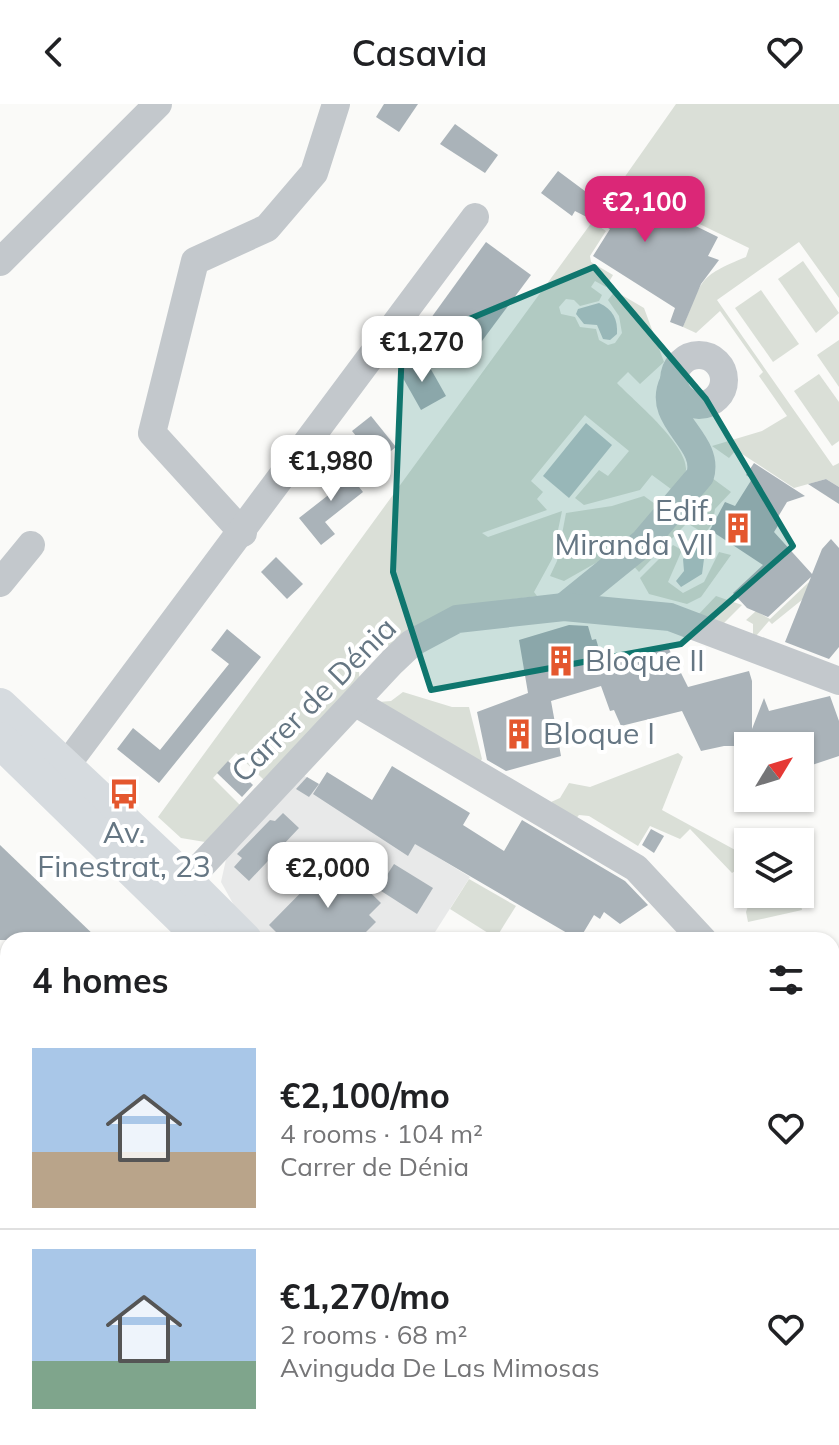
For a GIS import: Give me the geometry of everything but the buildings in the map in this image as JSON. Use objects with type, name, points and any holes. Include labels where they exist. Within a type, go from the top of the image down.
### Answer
[{"type":"main road","points":[[0,706],[65,767],[163,872],[200,932]]},
{"type":"main road","points":[[0,740],[234,932]]},
{"type":"street","points":[[0,262],[158,104]]},
{"type":"street","points":[[243,533],[152,433],[195,261],[267,228],[314,173],[336,106]]},
{"type":"street","points":[[65,767],[243,533],[475,217]]},
{"type":"street","points":[[564,607],[643,543],[700,476],[703,466],[687,417],[667,396],[676,367],[688,356],[704,355],[718,363],[724,378],[721,394],[687,417]]},
{"type":"street","points":[[0,583],[31,545]]},
{"type":"street","name":"Carrer de Dénia","points":[[163,872],[356,703],[412,643],[457,619],[564,607],[670,617],[839,681]]},
{"type":"street","points":[[356,703],[636,868],[696,932]]},
{"type":"highlighted area","points":[[594,267],[706,399],[793,546],[681,644],[431,690],[393,572],[402,347]]},
{"type":"shaded area","points":[[676,104],[839,104],[839,298],[799,242],[717,300],[833,466],[839,463],[839,487],[826,479],[794,488],[736,450],[729,458],[712,446],[762,431],[787,416],[759,376],[763,372],[720,311],[696,333],[683,327],[704,282],[718,270],[746,257],[749,248],[619,185]]},
{"type":"shaded area","points":[[592,222],[606,231],[590,256],[591,262],[613,275],[606,287],[595,281],[591,287],[602,295],[599,301],[580,306],[574,300],[566,299],[559,307],[561,314],[575,317],[580,327],[596,329],[599,340],[608,345],[615,343],[622,333],[619,316],[608,300],[615,291],[644,308],[664,362],[640,384],[628,372],[617,383],[678,448],[686,470],[675,492],[652,475],[640,490],[584,505],[575,498],[599,470],[608,476],[629,451],[585,415],[531,481],[543,492],[537,499],[547,510],[482,533],[488,537],[562,511],[552,559],[534,592],[537,596],[475,604],[390,646],[370,650],[359,665],[360,680],[264,780],[236,753],[213,778],[240,805],[205,842],[181,838],[158,817]]},
{"type":"shaded area","points":[[803,261],[839,313],[816,333],[778,279]]},
{"type":"shaded area","points":[[761,290],[799,344],[773,362],[735,308]]},
{"type":"shaded area","points":[[599,303],[608,308],[617,324],[617,334],[610,340],[603,339],[597,325],[584,324],[576,314],[578,309]]},
{"type":"shaded area","points":[[839,340],[839,387],[817,355]]},
{"type":"shaded area","points":[[819,374],[839,402],[839,441],[832,446],[794,391]]},
{"type":"shaded area","points":[[586,423],[612,445],[569,498],[543,476]]},
{"type":"shaded area","points":[[712,478],[731,492],[715,509],[713,522],[705,534],[687,523],[639,572],[630,562]]},
{"type":"shaded area","points":[[644,496],[662,509],[617,551],[564,581],[550,576],[557,561],[566,513],[612,506]]},
{"type":"shaded area","points":[[673,545],[682,550],[668,582],[683,593],[704,582],[719,552],[731,555],[701,597],[687,604],[649,594],[640,578]]},
{"type":"shaded area","points":[[698,546],[697,554],[704,559],[702,574],[681,587],[676,581],[684,571],[683,559]]},
{"type":"shaded area","points":[[828,564],[839,570],[772,624],[769,621],[756,636],[753,635],[753,624],[746,620],[756,611],[770,619]]},
{"type":"shaded area","points":[[716,596],[742,605],[723,624],[698,615]]},
{"type":"shaded area","points":[[403,692],[452,707],[469,707],[482,759],[477,766],[378,702],[391,701]]},
{"type":"shaded area","points":[[678,753],[683,757],[662,810],[734,849],[734,872],[690,829],[680,839],[650,826],[638,846],[589,816],[579,815],[573,822],[551,802],[560,798],[569,783],[590,787]]},
{"type":"shaded area","points":[[303,775],[470,877],[435,932],[249,932],[221,882],[227,855]]},
{"type":"shaded area","points":[[469,879],[516,906],[500,932],[486,932],[450,909]]},
{"type":"shaded area","points":[[747,908],[802,910],[748,922]]},
{"type":"place","name":"Edif. Miranda VII","points":[[738,528]]},
{"type":"place","name":"Bloque II","points":[[561,661]]},
{"type":"place","name":"Bloque I","points":[[519,734]]},
{"type":"place","name":"Av. Finestrat, 23","points":[[124,794]]}]
